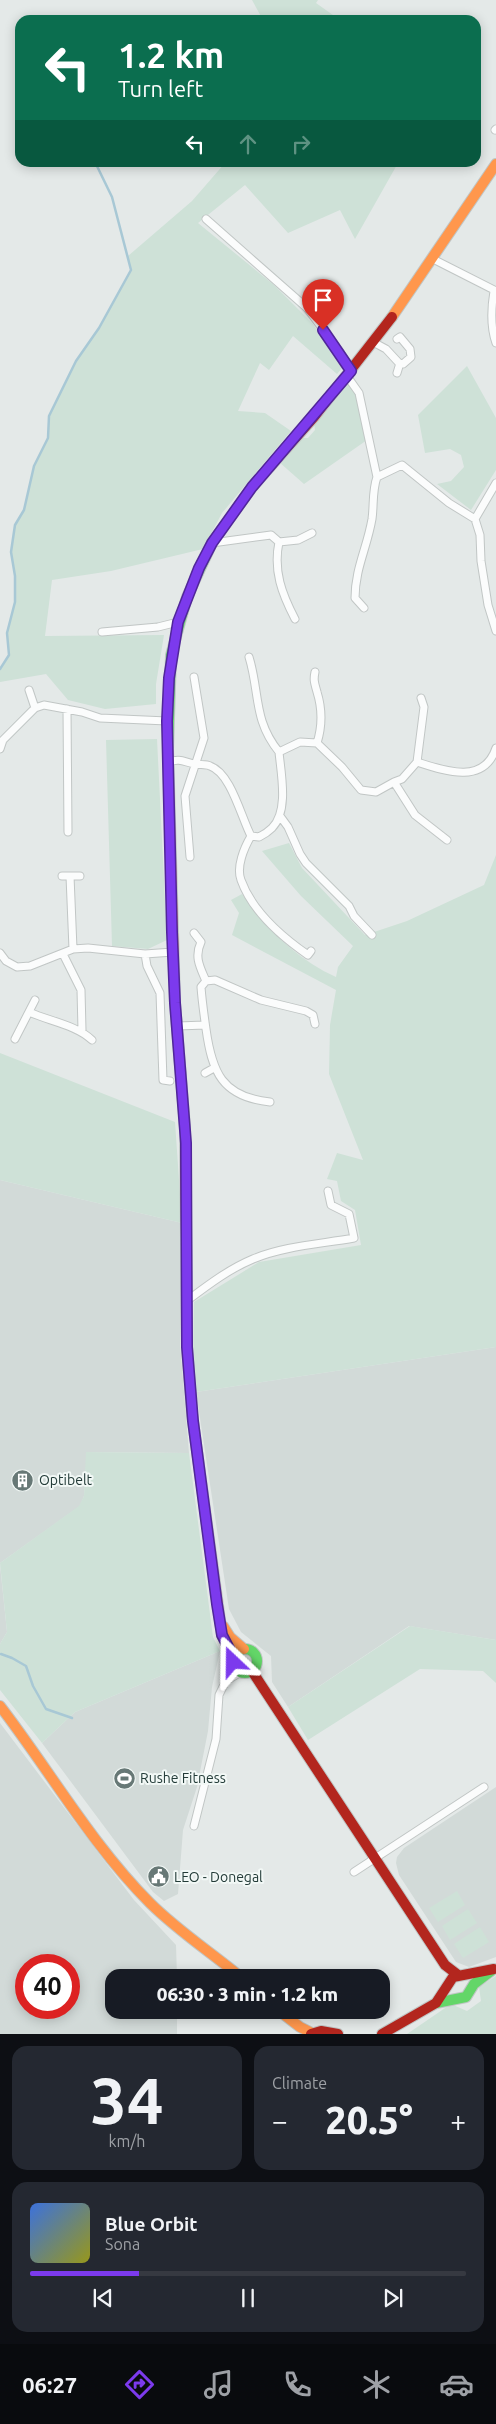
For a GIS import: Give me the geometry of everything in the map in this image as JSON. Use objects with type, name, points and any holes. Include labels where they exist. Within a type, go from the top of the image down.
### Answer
[{"type":"street","points":[[472,1988],[469,1980],[445,1965],[252,1671],[236,1665],[222,1635],[193,1421],[187,1347],[186,1143],[173,952],[167,721],[171,655],[178,622],[199,568],[212,543],[252,487],[349,374],[433,259],[496,165]]},
{"type":"street","points":[[206,219],[307,308],[340,352],[359,393],[377,477],[374,486],[369,532],[355,578],[355,598],[364,608]]},
{"type":"street","points":[[433,259],[495,291],[491,318],[496,344]]},
{"type":"street","points":[[397,339],[400,337],[411,353],[407,362],[400,364]]},
{"type":"street","points":[[373,342],[386,349],[400,364]]},
{"type":"street","points":[[397,373],[400,364]]},
{"type":"street","points":[[377,477],[402,465],[449,503],[474,519],[480,535],[481,561],[488,605],[496,631]]},
{"type":"street","points":[[474,519],[496,483]]},
{"type":"street","points":[[279,542],[298,540],[312,533]]},
{"type":"street","points":[[212,543],[272,535],[279,542]]},
{"type":"street","points":[[279,542],[277,552],[278,579],[282,593],[295,619]]},
{"type":"street","points":[[127,630],[128,620]]},
{"type":"street","points":[[102,632],[158,627],[178,622]]},
{"type":"street","points":[[249,657],[256,681],[259,716],[269,738],[279,752],[281,798],[280,816],[272,828],[259,837],[250,836]]},
{"type":"street","points":[[315,672],[313,682],[317,691],[321,719],[317,743]]},
{"type":"street","points":[[190,857],[185,796],[204,738],[194,677]]},
{"type":"street","points":[[29,690],[35,708]]},
{"type":"street","points":[[279,752],[300,742],[317,743],[342,766],[360,790],[376,792],[402,779],[417,762],[424,707],[421,698]]},
{"type":"street","points":[[0,749],[3,740],[35,708],[44,705],[106,718],[167,721]]},
{"type":"street","points":[[67,709],[68,832]]},
{"type":"street","points":[[417,762],[461,772],[475,772],[487,765],[493,757],[496,748]]},
{"type":"street","points":[[169,762],[179,758],[195,764],[210,765],[226,778],[250,836],[240,864],[241,880],[256,906],[277,930],[308,955],[311,951]]},
{"type":"street","points":[[394,782],[415,815],[447,840]]},
{"type":"street","points":[[280,816],[288,827],[306,863],[349,906],[354,916],[372,935]]},
{"type":"street","points":[[62,876],[80,876]]},
{"type":"street","points":[[70,876],[73,949]]},
{"type":"street","points":[[194,933],[201,942],[196,952],[206,981]]},
{"type":"street","points":[[0,953],[6,961],[17,967],[30,966],[73,949],[88,948],[145,954],[173,952]]},
{"type":"street","points":[[63,954],[81,990],[82,1030]]},
{"type":"street","points":[[145,954],[147,966],[160,993],[163,1080],[170,1081]]},
{"type":"street","points":[[206,981],[216,980],[273,1004],[306,1011],[313,1015],[316,1024]]},
{"type":"street","points":[[206,981],[202,987],[205,1025],[209,1052],[214,1068],[226,1083],[245,1098],[270,1102]]},
{"type":"street","points":[[15,1039],[34,1000]]},
{"type":"street","points":[[29,1012],[65,1027],[82,1030],[92,1040]]},
{"type":"street","points":[[178,1026],[205,1025]]},
{"type":"street","points":[[205,1073],[214,1068]]},
{"type":"street","points":[[188,1300],[216,1279],[253,1259],[282,1250],[354,1238],[349,1214],[331,1205],[328,1191]]},
{"type":"street","points":[[219,1618],[230,1637],[244,1649],[252,1651],[256,1657],[256,1665],[252,1671]]},
{"type":"street","points":[[194,1826],[216,1739],[219,1696],[236,1665],[238,1652],[244,1649]]},
{"type":"street","points":[[0,1706],[99,1840],[149,1902],[230,1969]]},
{"type":"street","points":[[354,1872],[484,1787]]},
{"type":"street","points":[[445,1965],[449,1994],[455,1999]]},
{"type":"street","points":[[436,2003],[452,1978],[495,1968]]},
{"type":"street","points":[[382,2034],[436,2003],[466,1997],[472,1988],[495,1968]]},
{"type":"street","points":[[287,2019],[312,2034],[330,2031],[338,2034]]},
{"type":"street","points":[[287,2019],[291,2034]]},
{"type":"shaded area","points":[[0,1180],[182,1223],[180,1344],[189,1453],[87,1452],[84,1496],[80,1506],[0,1563]]},
{"type":"shaded area","points":[[496,1347],[496,1640],[409,1626],[288,1707],[272,1682],[271,1656],[241,1632],[229,1609],[196,1392]]},
{"type":"shaded area","points":[[0,1565],[7,1632],[0,1644]]},
{"type":"shaded area","points":[[220,1651],[212,1687],[208,1731],[197,1787],[183,1830],[178,1894],[164,1901],[153,1892],[42,1743],[75,1712]]},
{"type":"shaded area","points":[[0,1723],[134,1900],[176,1945],[177,1969],[105,1969],[105,2019],[177,2019],[177,2034],[0,2034]]},
{"type":"shaded area","points":[[496,1787],[496,1957],[469,1967],[456,1962],[399,1875],[396,1863],[397,1857],[404,1848]]},
{"type":"green space","points":[[252,0],[318,0],[316,3],[333,15],[260,15]]},
{"type":"green space","points":[[222,167],[396,167],[355,239],[340,210],[288,233],[245,185],[198,223],[274,285],[312,323],[343,367],[337,374],[293,336],[269,370],[260,363],[238,411],[265,413],[291,431],[222,513],[203,549],[111,571],[52,580],[45,636],[164,635],[156,684],[156,704],[105,709],[68,700],[46,674],[0,682],[0,669],[9,655],[7,633],[15,602],[15,576],[11,552],[15,525],[24,510],[34,466],[48,438],[49,416],[76,361],[99,328],[131,270],[128,256],[192,201]]},
{"type":"green space","points":[[467,366],[496,418],[496,470],[471,510],[437,484],[451,481],[464,467],[461,455],[450,449],[425,453],[418,415]]},
{"type":"green space","points":[[347,383],[352,387],[360,401],[367,440],[304,484],[279,462],[301,438],[308,438],[315,430],[314,423]]},
{"type":"green space","points":[[157,739],[167,940],[148,949],[112,946],[106,740]]},
{"type":"green space","points":[[289,843],[302,868],[365,935],[407,921],[484,885],[496,855],[496,1347],[196,1392],[193,1357],[194,1302],[259,1262],[361,1245],[355,1210],[341,1201],[337,1181],[327,1179],[337,1153],[363,1160],[329,1074],[330,1025],[336,990],[232,935],[239,913],[231,900],[242,894],[283,942],[308,961],[336,977],[338,967],[353,946],[301,896],[262,851]]},
{"type":"green space","points":[[0,1053],[175,1122],[182,1223],[0,1180]]},
{"type":"green space","points":[[86,1452],[189,1453],[213,1637],[220,1651],[75,1712],[42,1743],[0,1690],[0,1644],[7,1632],[0,1563],[79,1506],[84,1496]]},
{"type":"green space","points":[[410,1626],[496,1640],[496,1683],[483,1671],[420,1669],[308,1740],[288,1707]]},
{"type":"green space","points":[[457,1891],[465,1905],[438,1922],[429,1908]]},
{"type":"green space","points":[[468,1909],[477,1923],[450,1940],[442,1926]]},
{"type":"green space","points":[[480,1927],[489,1942],[463,1958],[454,1944]]},
{"type":"green space","points":[[496,1976],[496,2034],[407,2034],[451,2004],[467,2011],[481,2001],[479,1987]]},
{"type":"waterway","points":[[0,669],[9,655],[7,633],[15,602],[15,576],[11,552],[15,525],[24,510],[34,466],[48,438],[49,416],[76,361],[99,328],[131,270],[112,197],[97,167]]},
{"type":"waterway","points":[[1,1654],[26,1666],[33,1686],[46,1709],[72,1718]]},
{"type":"traffic: fast","points":[[168,749],[171,655],[187,597],[212,543]]},
{"type":"traffic: fast","points":[[245,1649],[250,1650],[256,1656],[257,1661],[256,1666],[250,1672],[245,1673],[240,1672],[234,1666],[233,1661],[234,1656],[240,1650],[245,1649]]},
{"type":"traffic: fast","points":[[436,2003],[466,1997],[474,1984],[491,1971]]},
{"type":"traffic: slow","points":[[392,317],[496,164]]},
{"type":"traffic: slow","points":[[168,749],[175,1003],[185,1127]]},
{"type":"traffic: slow","points":[[192,1414],[222,1635],[234,1658]]},
{"type":"traffic: slow","points":[[223,1626],[230,1637],[244,1649]]},
{"type":"traffic: slow","points":[[0,1706],[90,1832],[129,1881],[172,1923],[231,1969]]},
{"type":"traffic: slow","points":[[290,2019],[312,2033]]},
{"type":"traffic: jam","points":[[212,543],[252,487],[314,417],[392,317]]},
{"type":"traffic: jam","points":[[185,1127],[187,1347],[192,1414]]},
{"type":"traffic: jam","points":[[252,1671],[445,1965],[458,1975]]},
{"type":"traffic: jam","points":[[382,2034],[436,2003],[453,1977],[494,1969]]},
{"type":"traffic: jam","points":[[311,2034],[321,2031],[338,2034]]},
{"type":"place","name":"Optibelt","points":[[23,1480]]},
{"type":"place","name":"Rushe Fitness","points":[[124,1778]]},
{"type":"place","name":"LEO - Donegal","points":[[158,1877]]},
{"type":"route","points":[[233,1662],[234,1658],[222,1635],[217,1604],[193,1421],[187,1347],[186,1143],[175,1003],[172,932],[167,721],[169,678],[171,655],[178,622],[199,568],[212,543],[252,487],[314,417],[351,371],[340,352],[323,330]]}]
